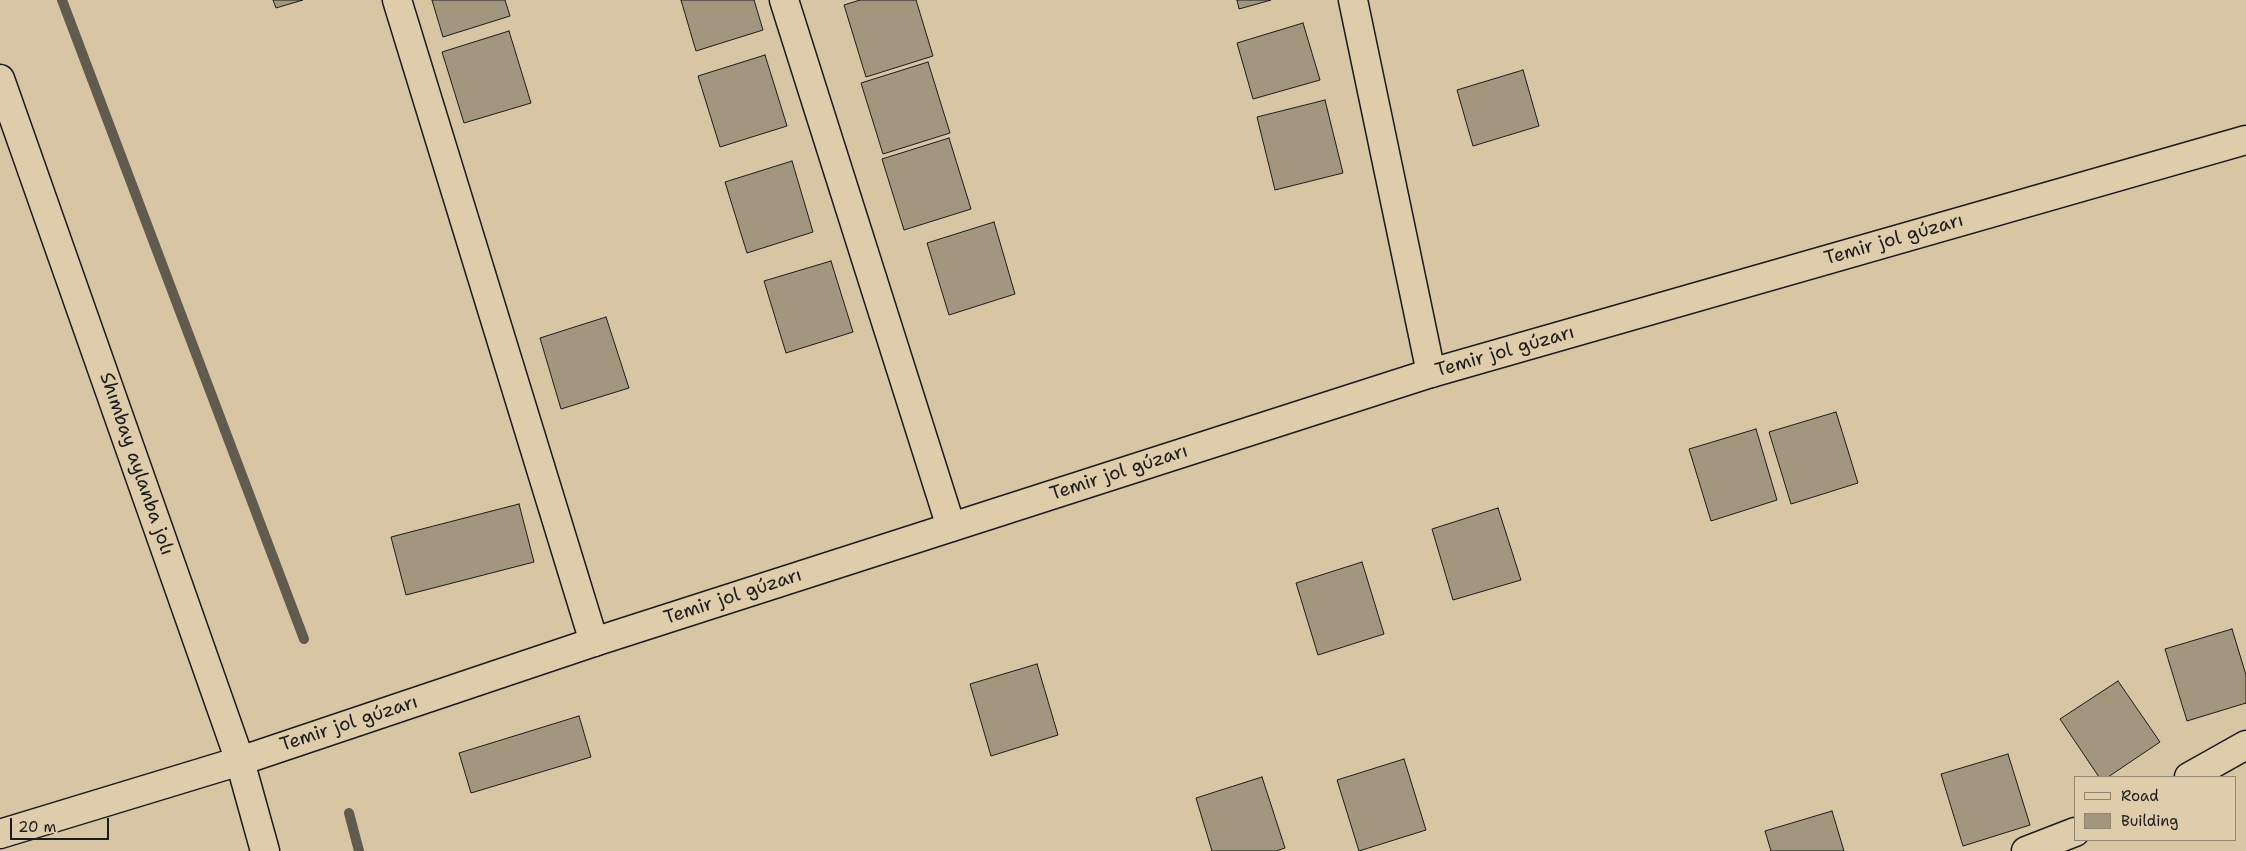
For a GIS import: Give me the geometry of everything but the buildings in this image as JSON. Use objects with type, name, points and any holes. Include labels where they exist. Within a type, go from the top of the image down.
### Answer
[{"type":"street","points":[[397,0],[594,642]]},
{"type":"street","points":[[784,0],[951,527]]},
{"type":"street","points":[[1354,0],[1431,373]]},
{"type":"street","name":"Shımbay aylanba jolı","points":[[0,79],[240,761],[265,851]]},
{"type":"street","name":"Temir jol gúzarı","points":[[0,834],[240,761],[594,642],[1431,373],[2246,140]]},
{"type":"street","points":[[2191,776],[2246,745]]},
{"type":"street","points":[[2026,851],[2074,832]]},
{"type":"waterway","points":[[62,0],[304,639]]},
{"type":"waterway","points":[[349,813],[359,851]]}]
